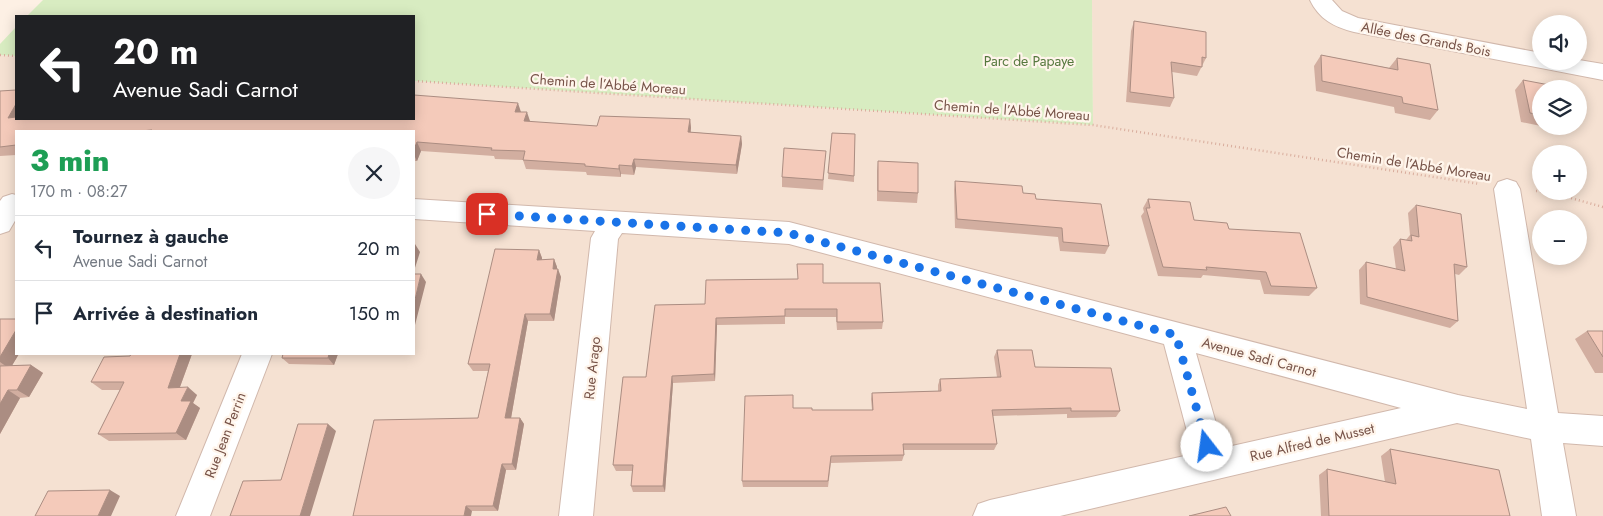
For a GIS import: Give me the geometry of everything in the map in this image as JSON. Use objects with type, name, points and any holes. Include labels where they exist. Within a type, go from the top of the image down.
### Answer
[{"type":"street","name":"Allée des Grands Bois","points":[[1321,0],[1330,13],[1339,20],[1354,25],[1532,59]]},
{"type":"street","name":"Allée des Grands Bois","points":[[1587,69],[1603,72]]},
{"type":"street","points":[[1507,188],[1543,427],[1559,516]]},
{"type":"street","name":"Avenue Sadi Carnot","points":[[415,209],[788,233],[1458,409],[1543,427],[1603,431]]},
{"type":"street","name":"Rue Arago","points":[[576,516],[605,238],[615,222]]},
{"type":"street","points":[[1176,335],[1212,465]]},
{"type":"street","name":"Rue Jean Perrin","points":[[193,516],[256,355]]},
{"type":"street","name":"Rue Alfred de Musset","points":[[990,516],[1458,409]]},
{"type":"path","points":[[0,55],[15,56]]},
{"type":"path","name":"Chemin de l’Abbé Moreau","points":[[415,82],[1093,125],[1507,188],[1549,192],[1603,207]]},
{"type":"shaded area","points":[[1092,0],[1603,0],[1603,516],[0,516],[0,55],[15,56],[15,120],[415,120],[415,81],[1093,125]]},
{"type":"green space","name":"Parc de Papaye","points":[[43,0],[1092,0],[1093,125],[415,81],[415,15],[28,15]]},
{"type":"green space","points":[[15,28],[15,56],[0,55],[0,44]]},
{"type":"building","points":[[1134,21],[1206,32],[1206,58],[1202,57],[1202,67],[1171,62],[1174,98],[1130,92]]},
{"type":"building","points":[[1321,55],[1398,70],[1397,58],[1430,64],[1438,110],[1403,103],[1402,97],[1322,81]]},
{"type":"building","points":[[1523,80],[1532,82],[1532,113],[1530,113]]},
{"type":"building","points":[[15,90],[15,106],[8,118],[15,117],[15,120],[415,120],[415,95],[518,103],[515,112],[527,112],[524,121],[597,126],[600,116],[690,119],[688,132],[741,136],[736,165],[634,159],[632,166],[619,165],[619,169],[585,166],[585,164],[523,160],[525,151],[491,150],[492,148],[417,142],[415,147],[415,130],[15,130],[15,145],[0,147],[0,91]]},
{"type":"building","points":[[832,133],[855,134],[854,176],[828,173]]},
{"type":"building","points":[[784,148],[826,151],[823,180],[782,177]]},
{"type":"building","points":[[878,161],[918,163],[918,193],[878,191]]},
{"type":"building","points":[[955,181],[1022,186],[1023,193],[1035,194],[1036,199],[1101,204],[1109,246],[1063,242],[1062,228],[957,219]]},
{"type":"building","points":[[1148,199],[1190,202],[1194,220],[1227,223],[1229,229],[1300,233],[1317,288],[1271,286],[1266,272],[1206,267],[1207,270],[1163,267],[1146,208],[1150,208]]},
{"type":"building","points":[[1416,205],[1461,214],[1467,267],[1454,264],[1458,321],[1367,297],[1366,262],[1405,271],[1400,239],[1412,241],[1411,235],[1419,237]]},
{"type":"building","points":[[495,249],[539,250],[537,260],[554,259],[553,269],[558,269],[550,314],[525,314],[505,418],[520,418],[512,464],[502,464],[493,506],[466,506],[464,516],[353,516],[374,420],[478,418],[490,364],[468,364]]},
{"type":"building","points":[[797,264],[823,264],[823,283],[880,283],[883,322],[837,322],[837,309],[785,309],[785,316],[716,318],[714,374],[672,376],[663,486],[631,486],[633,465],[613,465],[623,377],[646,377],[655,305],[705,304],[706,280],[798,279]]},
{"type":"building","points":[[415,274],[421,274],[415,300]]},
{"type":"building","points":[[0,319],[15,319],[15,332],[0,357]]},
{"type":"building","points":[[1587,331],[1603,331],[1603,357]]},
{"type":"building","points":[[997,350],[1032,350],[1035,367],[1111,368],[1120,411],[1071,411],[1071,408],[992,410],[997,444],[903,444],[904,455],[831,456],[828,481],[742,481],[745,396],[793,395],[793,408],[812,408],[812,410],[873,410],[872,393],[941,391],[940,379],[1001,377]]},
{"type":"building","points":[[180,355],[168,388],[188,387],[181,401],[191,401],[176,433],[98,434],[124,382],[91,382],[104,357]]},
{"type":"building","points":[[283,355],[329,355],[328,358],[282,358]]},
{"type":"building","points":[[31,365],[17,390],[8,390],[0,404],[0,366]]},
{"type":"building","points":[[298,424],[328,424],[300,516],[230,516],[243,481],[281,480]]},
{"type":"building","points":[[1390,449],[1499,470],[1510,516],[1329,516],[1327,469],[1396,484]]},
{"type":"building","points":[[110,490],[98,516],[35,516],[48,491]]},
{"type":"building","points":[[1226,507],[1231,516],[1189,516]]},
{"type":"route","points":[[487,214],[788,233],[1176,335],[1207,446]]}]
